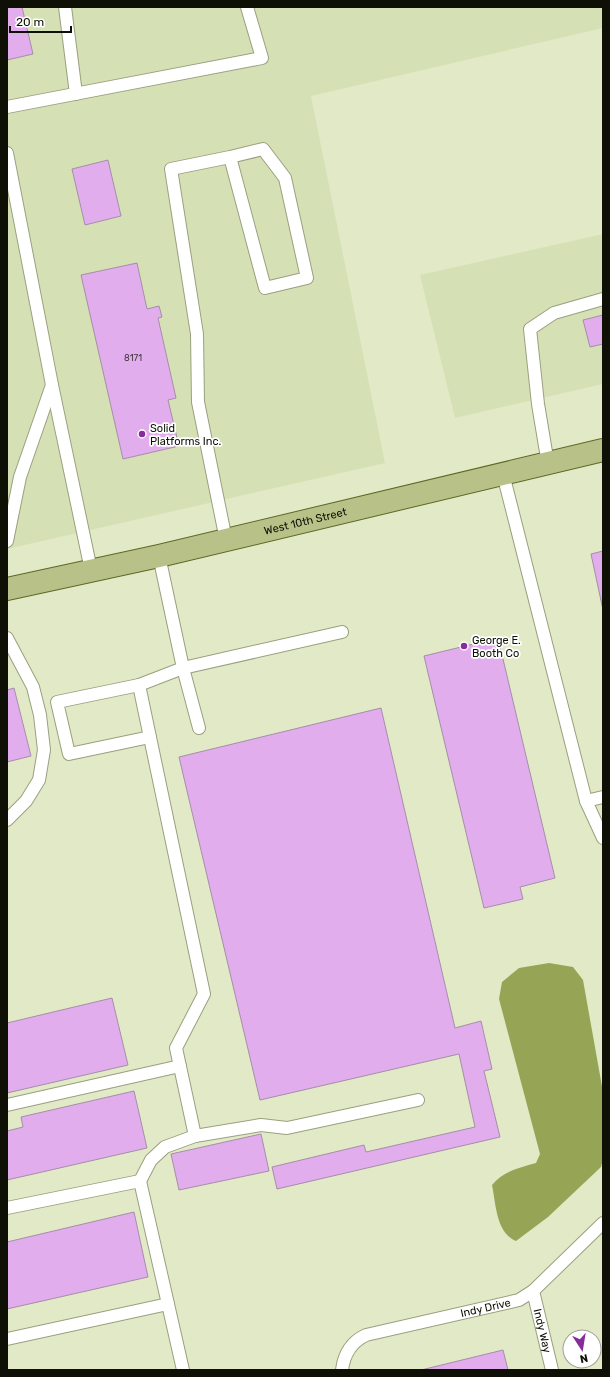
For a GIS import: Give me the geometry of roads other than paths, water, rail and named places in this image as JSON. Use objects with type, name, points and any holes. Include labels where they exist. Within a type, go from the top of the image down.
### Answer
[{"type":"main road","name":"West 10th Street","points":[[7,589],[159,556],[603,450]]},
{"type":"lane","points":[[65,7],[76,94]]},
{"type":"lane","points":[[7,107],[262,58],[247,7]]},
{"type":"lane","points":[[226,540],[198,402],[197,334],[171,169],[230,158],[263,149],[285,178],[307,278],[265,288],[230,158]]},
{"type":"lane","points":[[7,153],[9,173],[91,570]]},
{"type":"lane","points":[[548,464],[538,404],[530,329],[554,313],[603,299]]},
{"type":"lane","points":[[7,540],[20,477],[52,385]]},
{"type":"lane","points":[[503,474],[586,801],[603,838]]},
{"type":"lane","points":[[159,556],[183,668],[199,728]]},
{"type":"lane","points":[[150,737],[69,754],[58,702],[138,685],[183,668],[342,632]]},
{"type":"lane","points":[[7,638],[33,687],[40,715],[44,750],[38,780],[26,801],[7,820]]},
{"type":"lane","points":[[138,685],[204,994],[176,1048],[195,1136]]},
{"type":"lane","points":[[586,801],[603,797]]},
{"type":"lane","points":[[7,1105],[180,1066]]},
{"type":"lane","points":[[183,1370],[140,1181],[151,1160],[166,1147],[195,1136],[261,1125],[287,1128],[418,1100]]},
{"type":"lane","points":[[7,1208],[140,1181]]},
{"type":"lane","name":"Indy Drive","points":[[342,1370],[346,1353],[352,1344],[360,1337],[519,1300],[533,1291],[603,1223]]},
{"type":"lane","name":"Indy Way","points":[[533,1291],[552,1370]]},
{"type":"lane","points":[[7,1339],[168,1304]]},
{"type":"place","name":"Solid Platforms Inc.","points":[[142,434]]},
{"type":"place","name":"George E. Booth Co","points":[[464,646]]}]
